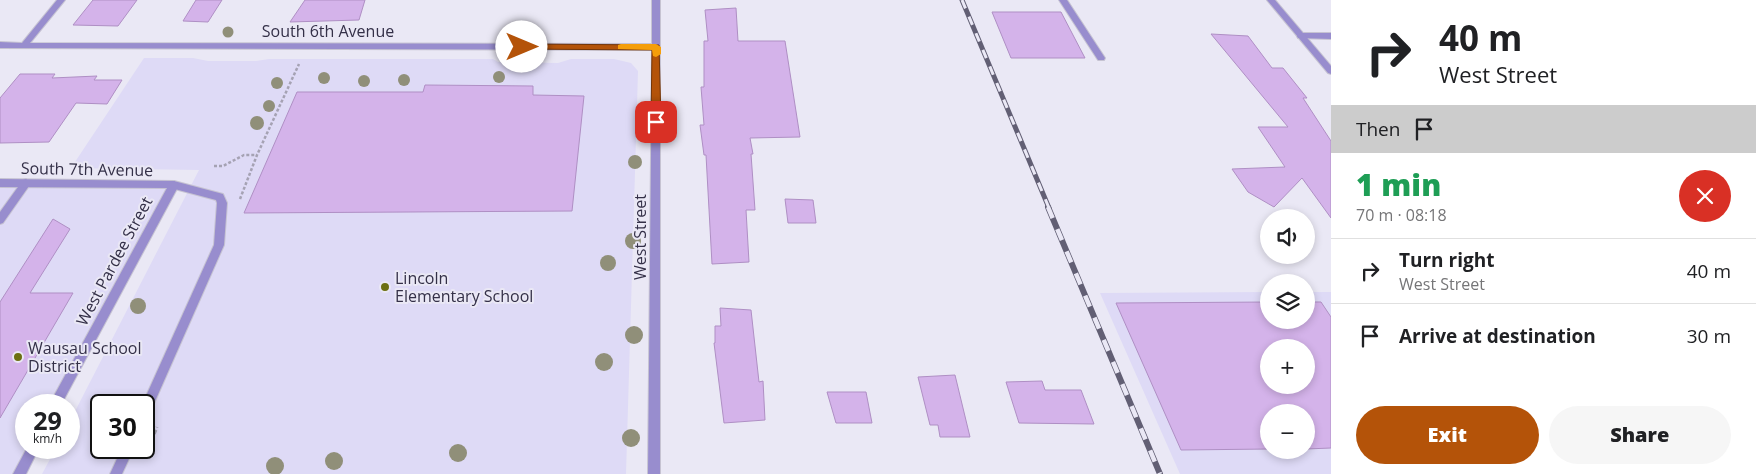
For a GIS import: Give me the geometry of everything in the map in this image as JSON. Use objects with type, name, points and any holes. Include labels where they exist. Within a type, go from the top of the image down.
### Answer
[{"type":"street","points":[[23,46],[61,0]]},
{"type":"street","name":"West Street","points":[[654,474],[656,0]]},
{"type":"street","points":[[1063,0],[1101,58]]},
{"type":"street","points":[[1271,0],[1331,71]]},
{"type":"street","points":[[1301,36],[1331,36]]},
{"type":"street","name":"South 6th Avenue","points":[[0,45],[656,47]]},
{"type":"street","name":"South 7th Avenue","points":[[0,183],[174,185],[220,197],[222,204],[219,245],[152,394]]},
{"type":"street","points":[[0,220],[26,183]]},
{"type":"street","name":"West Pardee Street","points":[[61,394],[174,185]]},
{"type":"street","points":[[18,474],[27,459]]},
{"type":"street","points":[[116,474],[123,459]]},
{"type":"path","points":[[214,166],[223,166],[244,155],[257,155]]},
{"type":"shaded area","name":"Lincoln Elementary School","points":[[144,58],[193,58],[208,61],[256,61],[269,59],[493,59],[498,62],[558,63],[571,59],[614,59],[631,63],[638,71],[626,474],[42,474],[50,459],[80,459],[80,402],[199,170],[71,168]]},
{"type":"shaded area","points":[[0,183],[174,185],[61,394],[15,394],[15,459],[27,459],[19,474],[0,474]]},
{"type":"shaded area","points":[[1260,292],[1260,329],[1315,329],[1315,292],[1331,292],[1331,474],[1180,474],[1100,293]]},
{"type":"building","points":[[93,0],[137,0],[118,26],[73,25]]},
{"type":"building","points":[[196,0],[222,0],[208,22],[183,21]]},
{"type":"building","points":[[305,0],[365,0],[359,20],[290,22]]},
{"type":"building","points":[[736,8],[738,41],[785,41],[800,137],[750,138],[753,154],[751,154],[755,210],[746,210],[749,262],[712,264],[706,155],[704,155],[700,125],[704,125],[701,87],[704,87],[704,41],[708,41],[705,10]]},
{"type":"building","points":[[992,12],[1061,12],[1085,58],[1011,58]]},
{"type":"building","points":[[1211,34],[1248,36],[1272,68],[1283,68],[1307,98],[1303,98],[1331,141],[1331,218],[1302,178],[1274,207],[1248,192],[1232,169],[1285,167],[1258,127],[1288,127]]},
{"type":"building","points":[[20,74],[55,74],[52,78],[97,76],[94,80],[122,80],[107,104],[76,103],[49,142],[0,143],[0,98]]},
{"type":"building","points":[[425,85],[533,86],[533,95],[584,96],[572,211],[244,213],[297,92],[423,92]]},
{"type":"building","points":[[785,199],[813,200],[816,223],[788,223]]},
{"type":"building","name":"Wausau School District","points":[[53,219],[70,229],[30,293],[73,293],[0,418],[0,302]]},
{"type":"building","points":[[1260,302],[1260,329],[1315,329],[1315,302],[1321,302],[1331,317],[1331,448],[1315,449],[1315,404],[1260,404],[1260,449],[1181,450],[1116,303]]},
{"type":"building","points":[[720,308],[751,310],[759,382],[763,381],[765,420],[724,423],[714,343],[715,326],[721,326]]},
{"type":"building","points":[[955,375],[970,437],[940,437],[938,425],[930,425],[918,377]]},
{"type":"building","points":[[1042,381],[1045,390],[1081,390],[1094,424],[1019,423],[1006,382]]},
{"type":"building","points":[[827,392],[866,392],[872,423],[836,423]]},
{"type":"railway","points":[[962,0],[1049,208]]},
{"type":"railway","points":[[1048,207],[1160,474]]},
{"type":"slow traffic","points":[[621,47],[656,47],[656,54]]},
{"type":"place","name":"Lincoln Elementary School","points":[[385,287]]},
{"type":"place","name":"Wausau School District","points":[[18,357]]},
{"type":"route","points":[[522,47],[656,47],[656,122]]}]
